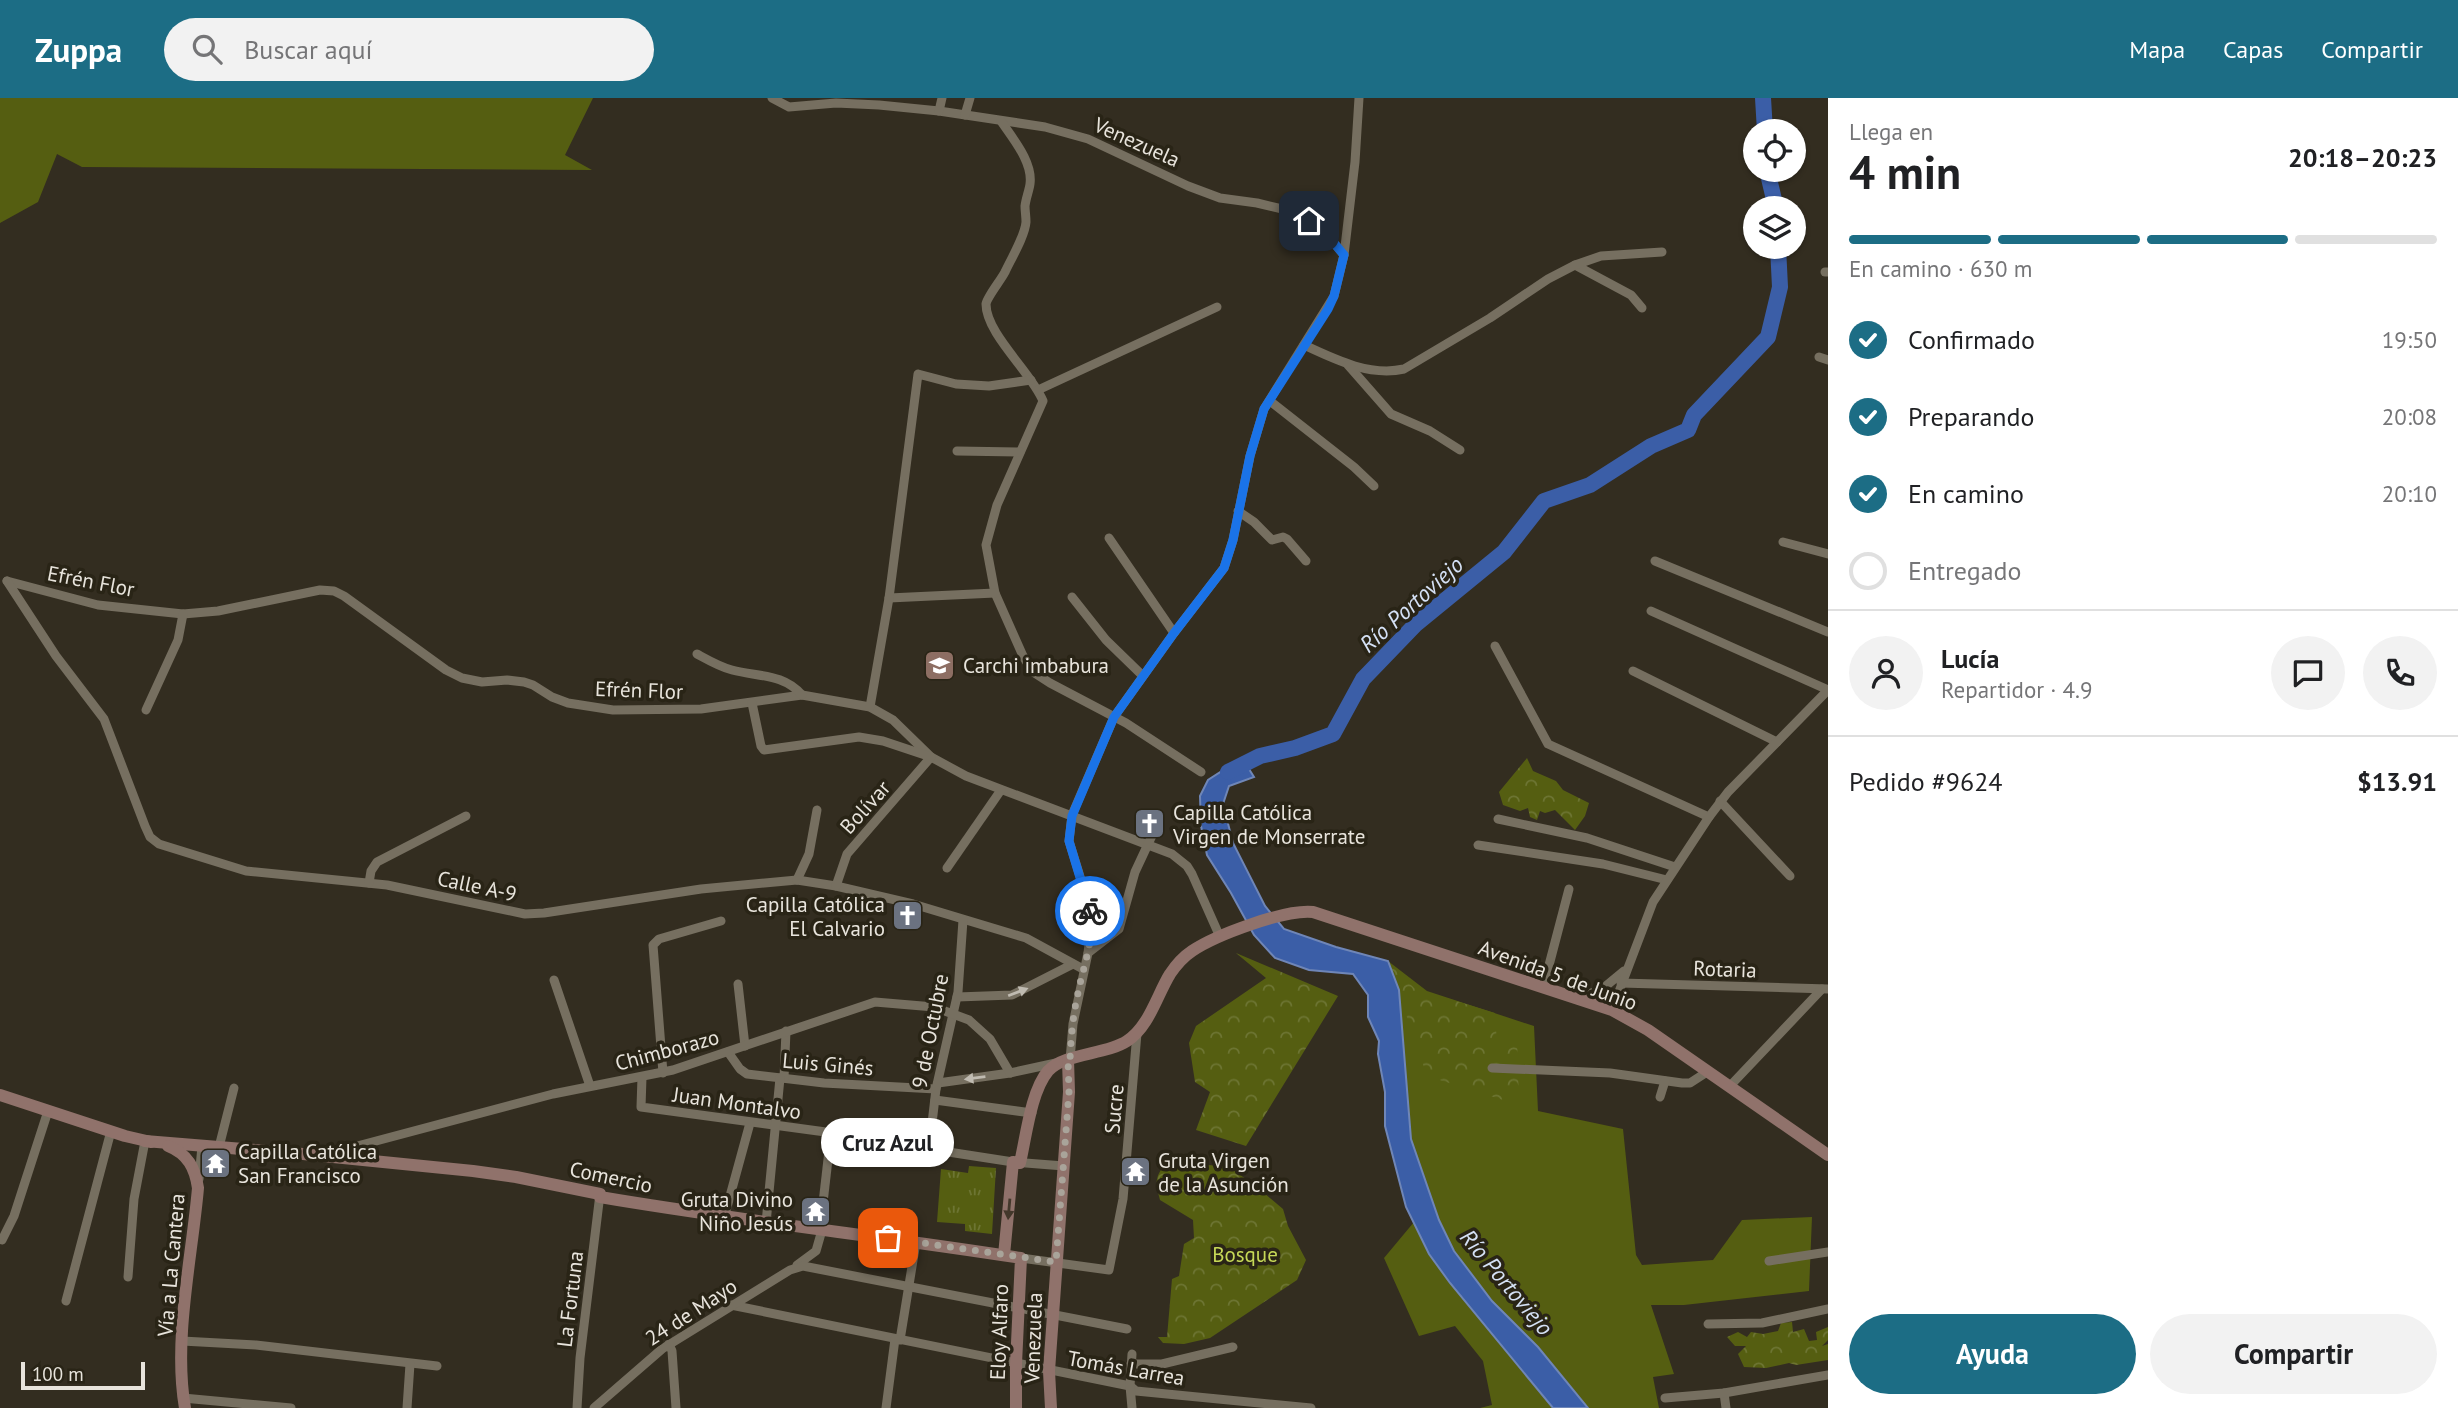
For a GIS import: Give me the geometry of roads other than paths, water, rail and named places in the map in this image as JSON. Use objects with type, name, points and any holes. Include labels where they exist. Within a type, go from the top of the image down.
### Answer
[{"type":"street","name":"Venezuela","points":[[772,98],[789,107],[836,103],[939,111],[1045,127],[1088,139],[1188,186],[1220,198],[1295,212],[1323,230],[1344,255]]},
{"type":"street","points":[[911,109],[914,98]]},
{"type":"street","points":[[939,111],[942,98]]},
{"type":"street","points":[[965,115],[970,98]]},
{"type":"street","name":"Venezuela","points":[[1051,1408],[1049,1371],[1069,1092],[1067,1061],[1088,953],[1091,916],[1069,841],[1072,816],[1114,717],[1224,568],[1233,540],[1250,456],[1264,409],[1334,296],[1344,255],[1359,98]]},
{"type":"street","points":[[1001,121],[1021,151],[1030,183],[1022,237],[986,306],[998,334],[1043,401],[998,505],[986,545],[995,593],[1033,672],[1177,754],[1201,772]]},
{"type":"street","points":[[1304,345],[1348,365],[1390,372],[1404,369],[1575,265],[1601,256],[1662,252]]},
{"type":"street","points":[[1575,265],[1631,295],[1642,308]]},
{"type":"street","points":[[1038,390],[1217,307]]},
{"type":"street","points":[[1348,365],[1391,414],[1460,450]]},
{"type":"street","points":[[870,706],[889,597],[918,374],[956,384],[989,386],[1031,380]]},
{"type":"street","points":[[1270,401],[1374,486]]},
{"type":"street","points":[[957,452],[1020,452]]},
{"type":"street","points":[[1238,511],[1272,540],[1283,537],[1287,539],[1306,561]]},
{"type":"street","points":[[1109,538],[1174,633]]},
{"type":"street","points":[[1783,542],[1828,554]]},
{"type":"street","points":[[1655,561],[1828,632]]},
{"type":"street","name":"Efrén Flor","points":[[7,581],[98,604],[183,614],[218,611],[309,592],[334,591],[361,607],[446,670],[462,678],[482,682],[524,682],[568,703],[613,710],[701,709],[802,695],[870,706],[893,720],[931,757],[966,776],[1172,854],[1187,866],[1224,936]]},
{"type":"street","name":"Calle A-9","points":[[7,581],[56,656],[104,719],[145,826],[150,837],[159,845],[246,872],[369,883],[526,914],[544,914],[701,888],[797,880],[913,904],[1026,938],[1058,956],[1069,966],[1083,969]]},
{"type":"street","points":[[889,597],[995,593]]},
{"type":"street","points":[[1072,597],[1106,640],[1143,676]]},
{"type":"street","points":[[1612,1010],[1647,914],[1675,867],[1720,801],[1828,690],[1651,611]]},
{"type":"street","points":[[146,710],[178,640],[183,614]]},
{"type":"street","points":[[1495,646],[1548,744],[1709,817]]},
{"type":"street","points":[[697,654],[732,670],[764,674],[784,681],[794,685],[802,695]]},
{"type":"street","points":[[1633,671],[1777,741]]},
{"type":"street","points":[[752,703],[764,750],[859,737],[883,741],[931,757]]},
{"type":"street","name":"Bolívar","points":[[836,886],[847,853],[931,757]]},
{"type":"street","points":[[947,868],[1001,790]]},
{"type":"street","points":[[1720,801],[1790,876]]},
{"type":"street","points":[[797,880],[809,854],[817,810]]},
{"type":"street","points":[[369,883],[371,871],[377,862],[466,816]]},
{"type":"street","points":[[1498,819],[1587,838],[1675,867]]},
{"type":"street","points":[[1088,953],[1119,929],[1135,872],[1156,827]]},
{"type":"street","points":[[1478,845],[1603,864],[1667,880]]},
{"type":"street","points":[[1543,988],[1569,890]]},
{"type":"street","name":"Avenida 5 de Junio","points":[[1137,1033],[1170,975],[1194,949],[1285,914],[1313,912],[1612,1010],[1648,1030],[1828,1155]]},
{"type":"street","name":"9 de Octubre","points":[[929,1147],[937,1086],[957,995],[964,920]]},
{"type":"street","points":[[663,1073],[653,945],[659,939],[721,921]]},
{"type":"street","points":[[934,1007],[949,1002],[957,995],[1012,996],[1069,966]]},
{"type":"street","points":[[1575,998],[1601,990],[1627,968]]},
{"type":"street","points":[[554,980],[590,1087]]},
{"type":"street","name":"Rotaria","points":[[1621,983],[1825,989]]},
{"type":"street","points":[[738,984],[745,1046]]},
{"type":"street","points":[[1729,1087],[1825,989]]},
{"type":"street","name":"Chimborazo","points":[[303,1154],[334,1152],[590,1087],[663,1073],[874,1002],[934,1007],[969,1020],[984,1032],[1010,1073]]},
{"type":"street","points":[[766,1223],[786,1031]]},
{"type":"street","points":[[1067,1061],[1116,1047],[1137,1033]]},
{"type":"street","name":"Sucre","points":[[1109,1270],[1123,1199],[1137,1033]]},
{"type":"street","name":"Luis Ginés","points":[[728,1052],[744,1073],[824,1083],[937,1086],[1067,1061]]},
{"type":"street","name":"Eloy Alfaro","points":[[1004,1255],[1016,1162],[1044,1078],[1051,1069],[1067,1061]]},
{"type":"street","points":[[1492,1068],[1610,1073],[1690,1083],[1707,1072]]},
{"type":"street","name":"Juan Montalvo","points":[[642,1077],[641,1107],[929,1147],[1016,1162],[1063,1166]]},
{"type":"street","points":[[1660,1097],[1665,1081]]},
{"type":"street","points":[[219,1147],[234,1088]]},
{"type":"street","name":"Vía a La Cantera","points":[[1,1097],[170,1147],[183,1154],[194,1170],[198,1188],[182,1341],[184,1403]]},
{"type":"street","points":[[935,1100],[1032,1113]]},
{"type":"street","points":[[2,1240],[14,1216],[48,1111]]},
{"type":"street","points":[[724,1218],[750,1123]]},
{"type":"street","points":[[66,1301],[111,1131]]},
{"type":"street","points":[[818,1267],[831,1133]]},
{"type":"street","points":[[128,1277],[134,1199],[145,1141]]},
{"type":"street","name":"Comercio","points":[[145,1141],[303,1154],[516,1177],[724,1218],[1109,1270]]},
{"type":"street","points":[[366,1161],[363,1151],[369,1142]]},
{"type":"street","points":[[198,1188],[202,1146]]},
{"type":"street","name":"La Fortuna","points":[[577,1408],[580,1358],[600,1195]]},
{"type":"street","points":[[790,1270],[816,1251],[821,1230]]},
{"type":"street","points":[[886,1408],[916,1242]]},
{"type":"street","points":[[1769,1261],[1828,1252]]},
{"type":"street","name":"Eloy Alfaro","points":[[1016,1408],[1021,1258]]},
{"type":"street","name":"24 de Mayo","points":[[594,1408],[669,1344],[790,1270],[803,1266],[1127,1329]]},
{"type":"street","points":[[745,1297],[754,1310]]},
{"type":"street","name":"Tomás Larrea","points":[[731,1305],[1133,1389],[1311,1408]]},
{"type":"street","points":[[1708,1324],[1762,1323],[1828,1309]]},
{"type":"street","points":[[182,1341],[257,1345],[437,1366]]},
{"type":"street","points":[[669,1344],[673,1351],[676,1408]]},
{"type":"street","points":[[1134,1408],[1132,1359],[1162,1364],[1233,1347]]},
{"type":"street","points":[[407,1408],[410,1364]]},
{"type":"street","points":[[1665,1398],[1724,1392],[1828,1375]]},
{"type":"street","points":[[1724,1392],[1726,1408]]},
{"type":"street","points":[[184,1403],[291,1408]]},
{"type":"water","points":[[1242,758],[1254,777],[1229,786],[1223,804],[1233,843],[1265,906],[1284,929],[1388,961],[1399,990],[1411,1139],[1439,1220],[1454,1251],[1492,1301],[1538,1347],[1588,1408],[1553,1408],[1429,1254],[1406,1207],[1385,1126],[1385,1092],[1378,1054],[1379,1041],[1368,1017],[1368,995],[1353,974],[1309,970],[1275,958],[1254,935],[1207,855],[1201,826],[1200,796],[1208,780]]},
{"type":"waterway","name":"Río Portoviejo","points":[[1763,98],[1764,119]]},
{"type":"waterway","name":"Río Portoviejo","points":[[1770,182],[1773,196]]},
{"type":"waterway","name":"Río Portoviejo","points":[[1228,772],[1260,756],[1295,748],[1333,734],[1363,679],[1416,624],[1504,552],[1544,501],[1590,485],[1651,446],[1688,430],[1694,415],[1768,337],[1780,287],[1779,259]]},
{"type":"place","name":"Carchi imbabura","points":[[940,665]]},
{"type":"place","name":"Capilla Católica Virgen de Monserrate","points":[[1150,824]]},
{"type":"place","name":"Capilla Católica El Calvario","points":[[908,916]]},
{"type":"place","name":"Capilla Católica San Francisco","points":[[215,1163]]},
{"type":"place","name":"Gruta Virgen de la Asunción","points":[[1135,1172]]},
{"type":"place","name":"Gruta Divino Niño Jesús","points":[[816,1211]]},
{"type":"place","name":"Cruz Azul","points":[[888,1238]]},
{"type":"park label","name":"Bosque","points":[[1245,1254]]}]
